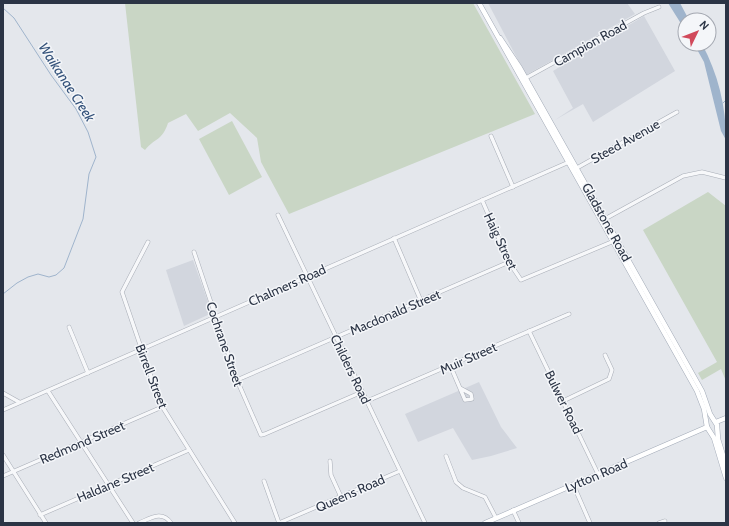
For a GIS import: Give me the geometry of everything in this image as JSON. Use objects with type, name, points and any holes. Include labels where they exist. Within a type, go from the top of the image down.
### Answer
[{"type":"main road","name":"Gladstone Road","points":[[479,3],[702,391],[716,423],[718,439],[726,465]]},
{"type":"main road","name":"Gladstone Road","points":[[615,240],[702,401],[708,426],[726,478]]},
{"type":"main road","points":[[708,426],[726,418]]},
{"type":"main road","points":[[708,426],[714,430],[716,423]]},
{"type":"main road","name":"Lytton Road","points":[[485,523],[708,426]]},
{"type":"street","name":"Campion Road","points":[[524,79],[644,13],[659,7]]},
{"type":"street","name":"Steed Avenue","points":[[575,169],[677,112]]},
{"type":"street","points":[[491,136],[513,187]]},
{"type":"street","name":"Chalmers Road","points":[[3,410],[216,318],[306,276],[570,161]]},
{"type":"street","points":[[603,219],[682,176],[702,172],[726,178]]},
{"type":"street","name":"Haig Street","points":[[482,200],[509,262],[521,280],[615,240]]},
{"type":"street","name":"Childers Road","points":[[278,215],[425,523]]},
{"type":"street","points":[[394,238],[421,301]]},
{"type":"street","name":"Birrell Street","points":[[148,242],[122,290],[162,407],[235,523]]},
{"type":"street","name":"Cochrane Street","points":[[194,252],[237,380],[261,434],[362,392]]},
{"type":"street","name":"Macdonald Street","points":[[237,380],[509,262]]},
{"type":"street","name":"Muir Street","points":[[367,401],[568,314]]},
{"type":"street","points":[[69,328],[88,373]]},
{"type":"street","name":"Bulwer Road","points":[[529,331],[598,474]]},
{"type":"street","points":[[563,401],[610,379],[612,370],[605,355]]},
{"type":"street","points":[[450,365],[460,388]]},
{"type":"street","points":[[48,391],[133,523]]},
{"type":"street","points":[[3,393],[19,402]]},
{"type":"street","name":"Redmond Street","points":[[3,476],[162,407]]},
{"type":"street","name":"Haldane Street","points":[[40,515],[189,450]]},
{"type":"street","points":[[3,455],[46,523]]},
{"type":"street","points":[[446,456],[456,482],[463,488],[485,497],[496,518]]},
{"type":"street","points":[[330,461],[331,475],[341,497]]},
{"type":"street","name":"Queens Road","points":[[279,523],[400,471]]},
{"type":"street","points":[[264,480],[279,523]]},
{"type":"street","points":[[573,484],[590,523]]},
{"type":"street","points":[[513,510],[519,523]]},
{"type":"street","points":[[139,523],[159,515],[165,516],[171,523]]},
{"type":"street","points":[[659,523],[665,521]]},
{"type":"shaded area","points":[[488,3],[627,3],[635,14],[526,75]]},
{"type":"shaded area","points":[[644,16],[675,71],[593,122],[583,104],[555,120],[573,108],[553,71]]},
{"type":"shaded area","points":[[193,260],[212,313],[184,326],[166,270]]},
{"type":"shaded area","points":[[479,382],[501,427],[517,448],[472,460],[453,428],[418,442],[405,414]]},
{"type":"green space","points":[[125,3],[473,3],[535,114],[289,214],[261,162],[257,138],[230,113],[198,131],[186,114],[168,123],[161,136],[145,150],[141,147]]},
{"type":"green space","points":[[232,121],[262,177],[229,195],[199,139]]},
{"type":"green space","points":[[708,192],[726,206],[726,381],[721,369],[702,380],[698,373],[717,362],[643,230]]},
{"type":"water","points":[[668,3],[680,3],[685,12],[677,12],[677,17]]},
{"type":"water","points":[[698,52],[706,52],[717,79],[723,103],[726,140],[721,131],[704,62]]},
{"type":"waterway","name":"Waikanae Creek","points":[[3,8],[14,18],[51,75],[76,109],[88,132],[96,157],[89,174],[83,219],[64,268],[56,275],[49,277],[38,274],[28,277],[17,283],[3,294]]},
{"type":"waterway","points":[[723,103],[726,100]]}]
